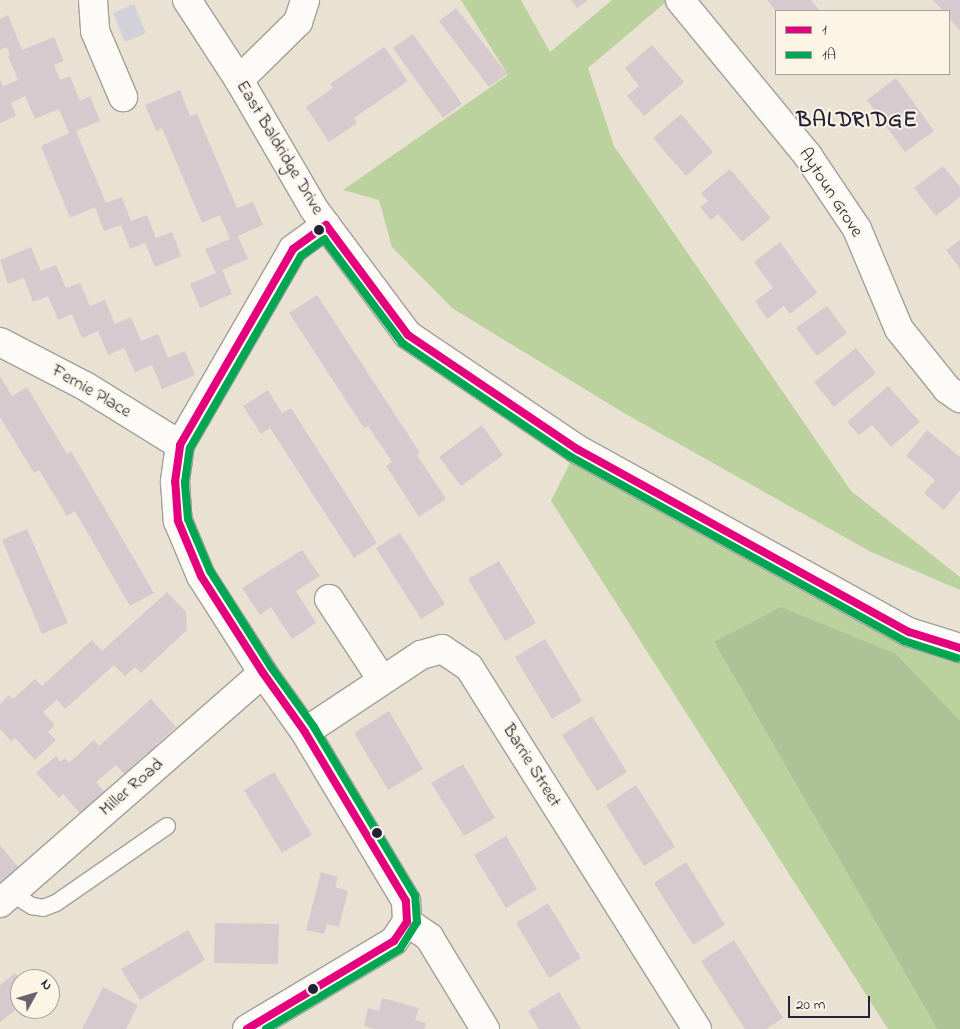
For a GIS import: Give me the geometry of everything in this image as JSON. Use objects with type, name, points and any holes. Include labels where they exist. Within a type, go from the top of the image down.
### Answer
[{"type":"street","points":[[93,0],[95,31],[123,97]]},
{"type":"street","name":"East Baldridge Drive","points":[[187,0],[239,80],[326,226],[408,335],[577,449],[908,632],[960,648]]},
{"type":"street","points":[[239,80],[298,22],[305,0]]},
{"type":"street","name":"Aytoun Grove","points":[[680,0],[808,156],[857,229],[899,329],[947,389],[960,398]]},
{"type":"street","points":[[247,1029],[394,941],[407,922],[406,901],[305,732],[201,576],[178,522],[175,482],[180,445],[293,249],[326,226]]},
{"type":"street","name":"Fernie Place","points":[[0,342],[85,386],[180,445]]},
{"type":"street","points":[[329,599],[382,680]]},
{"type":"street","name":"Barrie Street","points":[[305,732],[421,655],[442,649],[469,667],[697,1029]]},
{"type":"street","name":"Miller Road","points":[[6,898],[264,673]]},
{"type":"street","points":[[407,922],[429,937],[485,1029]]},
{"type":"lane","points":[[6,898],[32,906],[43,908],[50,906],[167,826]]},
{"type":"shaded area","points":[[134,4],[146,33],[125,42],[113,13]]},
{"type":"green space","points":[[461,0],[521,0],[550,52],[612,0],[664,0],[666,2],[588,68],[614,146],[851,491],[960,577],[960,590],[871,552],[624,413],[452,308],[392,247],[379,200],[343,190],[508,75]]},
{"type":"green space","points":[[577,449],[960,648],[960,721],[714,642],[937,1029],[888,1029],[551,501]]},
{"type":"green space","points":[[781,607],[896,654],[960,721],[960,1029],[937,1029],[714,642]]},
{"type":"building","points":[[571,0],[588,0],[577,8]]},
{"type":"building","points":[[767,0],[811,0],[819,10],[775,10]]},
{"type":"building","points":[[933,0],[960,0],[960,31],[950,19],[950,10],[942,10]]},
{"type":"building","points":[[456,8],[507,74],[489,87],[439,21]]},
{"type":"building","points":[[8,15],[22,50],[54,37],[64,61],[54,65],[60,80],[70,76],[80,101],[90,96],[100,121],[76,131],[106,203],[122,197],[131,221],[147,215],[156,238],[172,232],[181,256],[155,267],[145,243],[130,249],[121,225],[104,231],[95,207],[70,218],[41,146],[69,133],[59,109],[35,119],[25,96],[11,103],[16,116],[0,123],[0,78],[3,86],[18,80],[8,56],[10,55],[7,47],[0,50],[0,19]]},
{"type":"building","points":[[413,34],[462,104],[443,118],[393,48]]},
{"type":"building","points":[[652,45],[684,82],[644,116],[627,96],[639,86],[625,68]]},
{"type":"building","points":[[384,47],[408,81],[354,118],[357,123],[329,142],[306,107],[333,88],[330,84]]},
{"type":"building","points":[[896,78],[934,131],[905,152],[867,100]]},
{"type":"building","points":[[180,90],[190,116],[197,114],[237,208],[253,202],[263,225],[238,236],[248,259],[222,270],[232,294],[200,308],[190,284],[216,273],[205,249],[230,239],[220,215],[202,223],[162,128],[156,131],[145,105]]},
{"type":"building","points":[[681,114],[713,152],[686,176],[653,138]]},
{"type":"building","points":[[943,166],[960,187],[960,197],[936,216],[914,188]]},
{"type":"building","points":[[730,169],[771,218],[742,242],[718,214],[711,220],[700,207],[708,201],[701,193]]},
{"type":"building","points":[[960,240],[960,269],[946,250]]},
{"type":"building","points":[[780,242],[817,293],[790,314],[784,306],[767,319],[755,301],[773,288],[754,262]]},
{"type":"building","points":[[31,247],[41,271],[56,265],[66,288],[80,283],[90,306],[105,300],[115,324],[131,317],[141,341],[158,334],[168,358],[185,351],[195,375],[162,389],[152,365],[135,372],[124,348],[108,355],[98,331],[82,338],[72,314],[58,320],[48,296],[33,302],[24,278],[8,284],[0,260]]},
{"type":"building","points":[[317,295],[420,453],[417,455],[446,499],[419,517],[386,466],[392,462],[368,426],[364,428],[289,313]]},
{"type":"building","points":[[827,306],[847,333],[817,356],[796,328]]},
{"type":"building","points":[[856,348],[876,373],[834,407],[814,382]]},
{"type":"building","points":[[0,376],[12,396],[27,387],[67,454],[71,451],[154,593],[130,606],[75,511],[67,516],[39,470],[34,473],[0,417]]},
{"type":"building","points":[[888,386],[920,422],[891,447],[872,425],[859,435],[847,422]]},
{"type":"building","points":[[268,390],[282,413],[291,408],[377,543],[354,558],[270,428],[261,434],[243,406]]},
{"type":"building","points":[[482,425],[503,455],[461,486],[439,457]]},
{"type":"building","points":[[927,430],[960,457],[960,490],[944,510],[924,493],[935,480],[906,456]]},
{"type":"building","points":[[27,529],[68,623],[42,634],[2,540]]},
{"type":"building","points":[[400,533],[445,604],[421,619],[376,548]]},
{"type":"building","points":[[302,550],[320,576],[296,591],[316,623],[292,639],[271,607],[260,615],[242,588]]},
{"type":"building","points":[[499,561],[536,623],[505,641],[468,579]]},
{"type":"building","points":[[167,592],[186,612],[187,630],[141,673],[135,667],[125,676],[114,665],[65,709],[57,700],[43,712],[55,725],[48,732],[56,740],[35,760],[15,738],[11,741],[0,729],[0,704],[9,695],[13,699],[35,679],[42,686],[92,640],[102,651]]},
{"type":"building","points":[[545,639],[582,701],[552,719],[515,657]]},
{"type":"building","points":[[151,699],[176,727],[156,745],[159,749],[150,757],[147,753],[124,774],[116,765],[96,782],[107,795],[83,817],[63,794],[59,798],[36,773],[56,756],[61,762],[65,758],[69,763],[94,740],[99,746]]},
{"type":"building","points":[[389,711],[423,769],[388,790],[354,733]]},
{"type":"building","points":[[592,716],[627,772],[597,791],[562,735]]},
{"type":"building","points":[[463,764],[495,818],[464,836],[431,783]]},
{"type":"building","points":[[274,772],[312,835],[282,853],[244,790]]},
{"type":"building","points":[[636,785],[675,847],[644,866],[606,805]]},
{"type":"building","points":[[506,836],[537,889],[506,908],[474,855]]},
{"type":"building","points":[[0,845],[19,868],[0,884]]},
{"type":"building","points":[[686,862],[725,925],[693,945],[654,883]]},
{"type":"building","points":[[321,872],[338,877],[335,887],[348,891],[339,927],[327,924],[324,934],[306,930]]},
{"type":"building","points":[[548,903],[581,958],[549,978],[516,923]]},
{"type":"building","points":[[215,923],[279,924],[278,964],[214,963]]},
{"type":"building","points":[[188,930],[205,960],[140,1000],[121,969]]},
{"type":"building","points":[[734,940],[783,1018],[766,1029],[745,1029],[701,961]]},
{"type":"building","points":[[10,977],[10,1014],[0,1022],[0,985]]},
{"type":"building","points":[[103,987],[138,1005],[126,1029],[82,1029]]},
{"type":"building","points":[[559,992],[581,1029],[539,1029],[528,1011]]},
{"type":"building","points":[[382,998],[419,1008],[415,1020],[426,1023],[424,1029],[375,1029],[364,1026],[368,1008],[379,1011]]},
{"type":"transit line","name":"1","points":[[247,1029],[394,941],[407,922],[406,901],[305,732],[263,673],[201,576],[178,521],[175,482],[180,445],[293,249],[326,225],[408,335],[577,449],[909,632],[960,648]]},
{"type":"transit line","name":"1A","points":[[266,1029],[400,949],[417,922],[415,896],[314,727],[271,667],[210,571],[188,519],[185,482],[190,448],[301,256],[324,239],[402,343],[571,457],[904,641],[957,658]]},
{"type":"district","name":"BALDRIDGE","points":[[857,122]]}]
